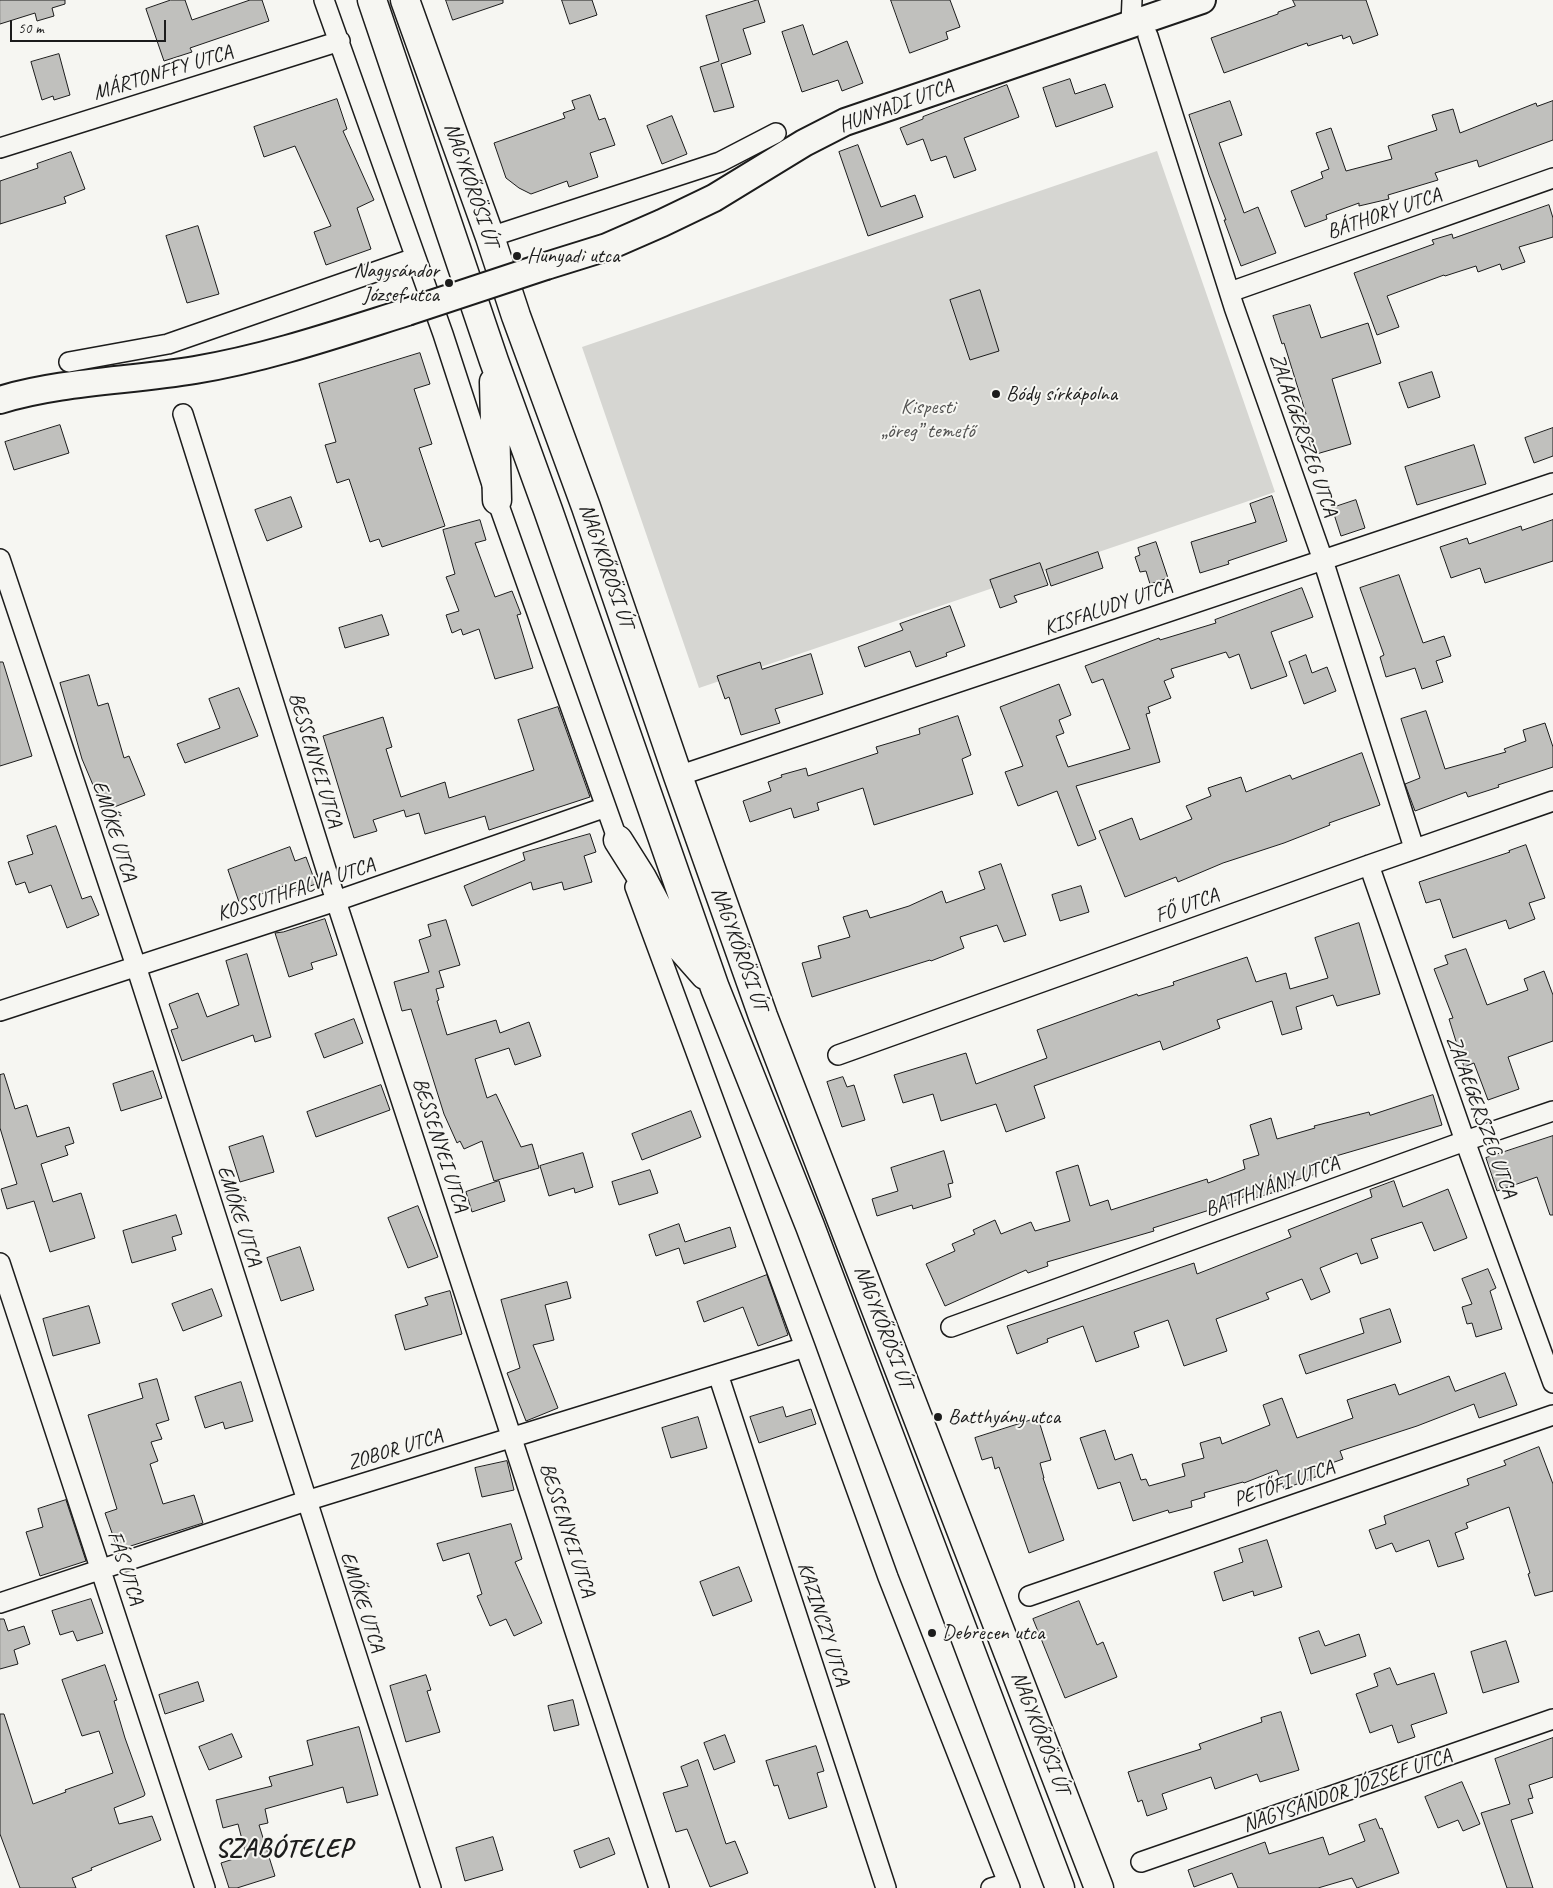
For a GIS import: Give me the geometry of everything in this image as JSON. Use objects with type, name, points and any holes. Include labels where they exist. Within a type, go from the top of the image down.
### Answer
[{"type":"main road","name":"NAGYKŐRÖSI ÚT","points":[[372,0],[494,360],[715,988],[810,1226],[1060,1888]]},
{"type":"main road","name":"NAGYKŐRÖSI ÚT","points":[[405,0],[490,236],[516,316],[586,507],[763,1016],[1099,1888]]},
{"type":"main road","points":[[494,360],[496,500]]},
{"type":"main road","points":[[618,840],[682,949],[715,988]]},
{"type":"street","points":[[324,0],[443,334],[496,500],[606,807],[1003,1886]]},
{"type":"street","name":"HUNYADI UTCA","points":[[0,400],[59,387],[141,378],[246,361],[492,285],[607,246],[662,223],[714,198],[804,143],[845,122],[1137,20],[1202,0]]},
{"type":"street","name":"ZALAEGERSZEG UTCA","points":[[1137,20],[1323,560],[1414,848]]},
{"type":"street","name":"MÁRTONFFY UTCA","points":[[0,148],[340,41]]},
{"type":"street","points":[[490,236],[720,162],[776,133]]},
{"type":"street","name":"BÁTHORY UTCA","points":[[1230,292],[1553,178]]},
{"type":"street","points":[[68,362],[168,344],[415,258]]},
{"type":"street","name":"BESSENYEI UTCA","points":[[183,414],[336,901],[513,1437],[659,1888]]},
{"type":"street","name":"KISFALUDY UTCA","points":[[678,776],[1553,483]]},
{"type":"street","name":"EMŐKE UTCA","points":[[0,559],[136,966],[431,1888]]},
{"type":"street","name":"FŐ UTCA","points":[[838,1055],[1414,848],[1553,801]]},
{"type":"street","name":"KOSSUTHFALVA UTCA","points":[[0,1011],[336,901],[606,807]]},
{"type":"street","name":"ZALAEGERSZEG UTCA","points":[[1369,864],[1465,1141],[1553,1383]]},
{"type":"street","name":"BATTHYÁNY UTCA","points":[[950,1327],[1553,1111]]},
{"type":"street","name":"FÁS UTCA","points":[[0,1263],[205,1888]]},
{"type":"street","name":"ZOBOR UTCA","points":[[0,1603],[306,1501],[805,1347]]},
{"type":"street","name":"KAZINCZY UTCA","points":[[718,1374],[886,1888]]},
{"type":"street","name":"PETŐFI UTCA","points":[[1029,1596],[1553,1415]]},
{"type":"street","name":"NAGYSÁNDOR JÓZSEF UTCA","points":[[1141,1862],[1553,1719]]},
{"type":"green space","name":"Kispesti „öreg” temető","points":[[1157,151],[1275,492],[699,688],[582,347]]},
{"type":"building","points":[[0,0],[65,0],[65,4],[52,8],[54,16],[37,21],[35,13],[0,24]]},
{"type":"building","points":[[171,0],[185,0],[192,20],[250,0],[262,0],[269,21],[190,48],[192,52],[164,61],[146,9]]},
{"type":"building","points":[[446,0],[503,0],[503,3],[453,20]]},
{"type":"building","points":[[562,0],[592,0],[597,15],[570,24]]},
{"type":"building","points":[[758,0],[765,22],[743,29],[751,54],[721,64],[734,107],[714,112],[700,67],[719,61],[706,16]]},
{"type":"building","points":[[891,0],[950,0],[960,27],[946,32],[948,39],[910,53]]},
{"type":"building","points":[[1293,0],[1366,0],[1378,35],[1353,44],[1350,36],[1343,39],[1342,35],[1308,46],[1307,43],[1224,73],[1211,38],[1278,14],[1278,12],[1295,6]]},
{"type":"building","points":[[803,25],[813,55],[847,41],[863,83],[842,91],[838,80],[802,92],[782,32]]},
{"type":"building","points":[[59,54],[70,95],[54,100],[53,96],[42,100],[31,62]]},
{"type":"building","points":[[1070,79],[1075,94],[1105,84],[1113,107],[1056,127],[1043,88]]},
{"type":"building","points":[[1007,85],[1019,117],[964,138],[976,170],[954,178],[946,156],[931,161],[923,139],[907,145],[900,128],[923,119],[923,117]]},
{"type":"building","points":[[590,95],[599,120],[605,118],[615,145],[590,153],[598,177],[569,187],[567,181],[531,194],[506,178],[494,143],[565,118],[563,113],[575,109],[572,101]]},
{"type":"building","points":[[337,99],[347,129],[343,131],[374,200],[357,208],[371,249],[326,265],[314,232],[331,226],[295,146],[264,157],[254,127]]},
{"type":"building","points":[[1230,101],[1242,135],[1219,143],[1244,213],[1258,207],[1276,253],[1241,266],[1189,115]]},
{"type":"building","points":[[1553,101],[1553,140],[1479,167],[1477,160],[1435,173],[1438,180],[1388,195],[1389,199],[1359,206],[1359,203],[1326,215],[1327,219],[1305,227],[1291,191],[1323,178],[1321,172],[1329,169],[1316,133],[1331,128],[1346,171],[1392,159],[1388,146],[1437,130],[1432,115],[1453,109],[1460,133],[1536,103],[1537,106]]},
{"type":"building","points":[[672,116],[687,154],[662,164],[647,126]]},
{"type":"building","points":[[858,145],[881,207],[915,195],[923,217],[868,236],[839,152]]},
{"type":"building","points":[[71,152],[85,189],[64,197],[66,203],[0,224],[0,181],[38,168],[37,164]]},
{"type":"building","points":[[1549,205],[1553,218],[1553,237],[1519,247],[1525,262],[1502,270],[1500,264],[1478,272],[1476,266],[1444,275],[1387,296],[1399,327],[1377,335],[1354,273],[1434,244],[1432,240],[1452,234],[1453,238]]},
{"type":"building","points":[[198,226],[219,294],[187,303],[166,236]]},
{"type":"building","points":[[980,290],[999,351],[970,360],[950,300]]},
{"type":"building","points":[[1310,305],[1321,338],[1368,323],[1381,363],[1332,379],[1351,444],[1313,455],[1301,416],[1306,414],[1284,343],[1282,344],[1273,316]]},
{"type":"building","points":[[420,353],[430,384],[414,389],[432,444],[419,448],[445,526],[382,547],[379,539],[370,542],[349,479],[337,483],[325,445],[336,442],[319,384]]},
{"type":"building","points":[[1432,372],[1440,397],[1408,408],[1399,383]]},
{"type":"building","points":[[60,425],[69,453],[14,470],[5,442]]},
{"type":"building","points":[[1553,428],[1553,456],[1534,463],[1525,438]]},
{"type":"building","points":[[1474,445],[1486,484],[1417,505],[1405,467]]},
{"type":"building","points":[[1272,496],[1287,541],[1228,561],[1229,564],[1200,573],[1191,542],[1256,522],[1250,504]]},
{"type":"building","points":[[291,497],[302,527],[267,541],[255,510]]},
{"type":"building","points":[[1356,500],[1365,528],[1341,536],[1332,508]]},
{"type":"building","points":[[480,520],[486,540],[475,543],[495,597],[512,591],[521,614],[517,615],[533,668],[495,679],[479,629],[463,635],[461,629],[452,633],[446,615],[459,611],[446,577],[455,574],[443,530]]},
{"type":"building","points":[[1553,520],[1553,561],[1485,583],[1480,568],[1451,578],[1440,547],[1467,538],[1469,544],[1521,526],[1522,530]]},
{"type":"building","points":[[1156,542],[1168,578],[1150,584],[1146,571],[1140,572],[1135,557],[1140,555],[1138,548]]},
{"type":"building","points":[[1098,552],[1103,568],[1051,586],[1046,570]]},
{"type":"building","points":[[1040,563],[1048,585],[1014,596],[1017,602],[1000,608],[990,580]]},
{"type":"building","points":[[1399,575],[1423,643],[1444,636],[1451,656],[1436,661],[1443,682],[1422,689],[1415,668],[1386,677],[1380,657],[1384,655],[1360,588]]},
{"type":"building","points":[[1302,588],[1313,617],[1271,632],[1287,676],[1251,689],[1239,654],[1229,658],[1226,652],[1171,669],[1174,677],[1164,681],[1171,698],[1148,707],[1150,713],[1146,714],[1160,762],[1076,786],[1096,839],[1078,846],[1057,791],[1018,806],[1005,772],[1023,766],[1000,707],[1059,684],[1071,715],[1059,720],[1064,733],[1056,736],[1068,767],[1130,749],[1103,679],[1092,683],[1085,666],[1159,638],[1160,640],[1216,623],[1215,620]]},
{"type":"building","points":[[950,606],[965,646],[946,653],[947,656],[916,667],[910,651],[865,667],[858,647],[903,630],[900,624]]},
{"type":"building","points":[[382,615],[389,635],[345,648],[339,628]]},
{"type":"building","points":[[811,654],[823,694],[775,709],[780,723],[741,735],[729,697],[725,699],[717,676],[760,662],[762,669]]},
{"type":"building","points":[[1306,655],[1312,673],[1327,667],[1336,691],[1304,704],[1289,662]]},
{"type":"building","points":[[0,662],[3,662],[32,756],[0,766]]},
{"type":"building","points":[[89,675],[98,706],[108,703],[124,758],[129,756],[145,795],[104,811],[82,759],[60,683]]},
{"type":"building","points":[[239,688],[258,736],[185,763],[177,744],[220,728],[209,699]]},
{"type":"building","points":[[558,707],[590,797],[489,830],[485,816],[425,834],[419,813],[406,817],[404,810],[373,820],[377,831],[354,838],[323,736],[383,717],[392,747],[386,749],[401,797],[445,782],[449,798],[534,770],[518,720]]},
{"type":"building","points":[[1426,711],[1445,769],[1506,752],[1504,749],[1526,741],[1523,730],[1545,723],[1553,747],[1553,767],[1468,797],[1466,792],[1415,811],[1405,784],[1420,778],[1401,719]]},
{"type":"building","points":[[958,716],[971,755],[962,759],[973,794],[874,825],[863,788],[817,803],[819,810],[794,818],[791,808],[750,822],[743,801],[771,791],[768,782],[782,777],[781,775],[806,768],[808,776],[878,753],[876,747],[920,734],[919,729]]},
{"type":"building","points":[[1362,753],[1380,805],[1329,823],[1330,825],[1284,843],[1223,863],[1178,882],[1176,877],[1125,897],[1099,831],[1132,818],[1140,840],[1192,819],[1186,806],[1211,796],[1208,788],[1241,777],[1246,792],[1290,775],[1292,779]]},
{"type":"building","points":[[56,826],[82,899],[91,896],[99,915],[67,928],[51,885],[29,893],[25,882],[16,885],[8,862],[33,854],[27,836]]},
{"type":"building","points":[[590,834],[596,852],[584,856],[592,882],[564,890],[562,882],[533,890],[531,882],[472,906],[464,886],[525,860],[523,853]]},
{"type":"building","points":[[1526,845],[1545,898],[1529,903],[1535,919],[1509,929],[1506,920],[1453,938],[1440,899],[1426,903],[1419,882]]},
{"type":"building","points":[[290,847],[295,861],[306,857],[316,884],[295,891],[292,883],[239,902],[228,870]]},
{"type":"building","points":[[1001,864],[1026,935],[1004,942],[997,925],[960,937],[964,948],[931,961],[812,997],[802,963],[821,958],[818,946],[850,937],[843,917],[867,910],[870,918],[909,906],[942,891],[946,903],[985,889],[979,872]]},
{"type":"building","points":[[1081,886],[1089,912],[1060,921],[1052,895]]},
{"type":"building","points":[[325,919],[337,955],[311,963],[313,969],[289,977],[275,933]]},
{"type":"building","points":[[446,920],[460,965],[439,971],[444,987],[436,989],[439,1000],[437,1001],[447,1035],[496,1020],[500,1033],[529,1022],[541,1056],[515,1065],[509,1048],[475,1059],[487,1098],[496,1094],[521,1147],[532,1144],[539,1168],[494,1181],[482,1141],[464,1149],[460,1141],[457,1143],[444,1114],[411,1009],[402,1011],[394,982],[429,972],[419,940],[431,936],[428,925]]},
{"type":"building","points":[[1359,923],[1380,994],[1337,1006],[1333,995],[1296,1007],[1302,1029],[1282,1035],[1272,1001],[1217,1020],[1220,1028],[1163,1050],[1160,1041],[1034,1086],[1045,1118],[1006,1132],[996,1104],[941,1121],[933,1094],[903,1103],[894,1075],[966,1053],[976,1084],[1047,1058],[1037,1030],[1137,994],[1138,996],[1174,985],[1173,982],[1247,957],[1256,982],[1286,973],[1290,989],[1328,978],[1315,938]]},
{"type":"building","points":[[1466,949],[1487,1005],[1528,990],[1524,979],[1544,971],[1553,995],[1553,1041],[1508,1057],[1519,1089],[1488,1100],[1474,1063],[1464,1067],[1449,1019],[1453,1018],[1434,969],[1448,964],[1445,956]]},
{"type":"building","points":[[247,954],[271,1037],[255,1042],[253,1035],[182,1061],[171,1030],[178,1028],[169,1004],[198,993],[207,1017],[239,1005],[226,961]]},
{"type":"building","points":[[354,1019],[363,1043],[324,1058],[315,1034]]},
{"type":"building","points":[[153,1071],[162,1098],[121,1111],[113,1084]]},
{"type":"building","points":[[4,1074],[15,1109],[27,1105],[37,1137],[69,1127],[74,1143],[65,1146],[68,1155],[41,1164],[53,1202],[81,1193],[95,1238],[50,1252],[34,1201],[7,1209],[1,1189],[17,1184],[0,1128],[0,1075]]},
{"type":"building","points":[[843,1077],[847,1087],[854,1085],[865,1120],[842,1127],[827,1082]]},
{"type":"building","points":[[381,1085],[390,1110],[316,1137],[307,1112]]},
{"type":"building","points":[[1433,1095],[1442,1125],[1312,1163],[1316,1174],[1293,1181],[1295,1186],[1255,1198],[1253,1193],[1219,1207],[1153,1228],[1154,1231],[1047,1262],[1048,1266],[1028,1273],[1026,1270],[945,1306],[926,1264],[955,1251],[952,1244],[975,1234],[973,1230],[995,1220],[1001,1234],[1031,1222],[1035,1231],[1070,1221],[1056,1172],[1078,1165],[1090,1206],[1108,1200],[1111,1210],[1207,1179],[1208,1183],[1245,1169],[1243,1160],[1259,1155],[1250,1125],[1271,1118],[1277,1139],[1315,1128],[1314,1126],[1369,1112],[1370,1115]]},
{"type":"building","points":[[691,1111],[701,1137],[642,1160],[632,1134]]},
{"type":"building","points":[[263,1136],[274,1172],[240,1182],[229,1147]]},
{"type":"building","points":[[1553,1136],[1553,1215],[1550,1215],[1537,1177],[1497,1191],[1486,1158]]},
{"type":"building","points":[[944,1151],[953,1183],[948,1184],[951,1197],[913,1209],[912,1205],[877,1216],[872,1199],[898,1191],[891,1168]]},
{"type":"building","points":[[583,1153],[593,1187],[575,1193],[574,1188],[549,1196],[540,1166]]},
{"type":"building","points":[[650,1170],[658,1193],[619,1205],[612,1182]]},
{"type":"building","points":[[499,1181],[505,1201],[472,1212],[466,1192]]},
{"type":"building","points":[[1394,1181],[1403,1207],[1448,1189],[1467,1238],[1434,1251],[1422,1222],[1371,1239],[1378,1258],[1361,1264],[1357,1253],[1320,1268],[1330,1292],[1311,1300],[1302,1279],[1266,1293],[1269,1299],[1216,1319],[1227,1351],[1184,1366],[1168,1320],[1134,1332],[1139,1347],[1096,1362],[1083,1326],[1047,1339],[1048,1342],[1017,1354],[1007,1326],[1194,1263],[1197,1274],[1291,1237],[1288,1230],[1372,1197],[1370,1190]]},
{"type":"building","points":[[418,1206],[438,1257],[408,1268],[388,1218]]},
{"type":"building","points":[[176,1215],[182,1234],[172,1237],[176,1250],[132,1263],[123,1231]]},
{"type":"building","points":[[679,1224],[685,1242],[730,1227],[736,1247],[684,1264],[679,1248],[656,1256],[649,1235]]},
{"type":"building","points":[[300,1247],[314,1290],[281,1301],[267,1258]]},
{"type":"building","points":[[1488,1269],[1496,1288],[1490,1291],[1502,1329],[1476,1337],[1472,1323],[1467,1324],[1462,1307],[1472,1304],[1462,1279]]},
{"type":"building","points":[[767,1275],[788,1335],[758,1346],[743,1307],[704,1322],[697,1302]]},
{"type":"building","points":[[567,1282],[571,1298],[545,1305],[554,1340],[533,1345],[558,1408],[526,1421],[507,1373],[520,1368],[501,1300]]},
{"type":"building","points":[[212,1289],[222,1316],[183,1331],[172,1304]]},
{"type":"building","points":[[450,1291],[462,1334],[405,1350],[395,1315],[428,1305],[425,1298]]},
{"type":"building","points":[[89,1306],[100,1343],[53,1356],[43,1319]]},
{"type":"building","points":[[1390,1309],[1401,1342],[1306,1374],[1299,1355],[1364,1333],[1360,1319]]},
{"type":"building","points":[[1505,1373],[1517,1405],[1479,1418],[1474,1404],[1417,1426],[1340,1451],[1343,1459],[1315,1469],[1318,1476],[1284,1489],[1277,1470],[1244,1483],[1204,1493],[1205,1497],[1191,1501],[1192,1507],[1169,1513],[1168,1510],[1133,1521],[1120,1482],[1098,1489],[1080,1438],[1105,1430],[1115,1460],[1132,1454],[1141,1480],[1146,1479],[1149,1486],[1185,1476],[1182,1464],[1204,1458],[1200,1443],[1220,1437],[1222,1444],[1270,1425],[1263,1405],[1282,1398],[1297,1438],[1353,1418],[1347,1400],[1395,1384],[1399,1395],[1449,1376],[1455,1391]]},
{"type":"building","points":[[157,1379],[169,1420],[156,1424],[162,1439],[151,1442],[158,1461],[150,1464],[163,1504],[194,1495],[203,1523],[118,1550],[105,1513],[117,1509],[88,1415],[143,1398],[139,1384]]},
{"type":"building","points":[[241,1382],[253,1421],[225,1429],[223,1422],[205,1428],[195,1397]]},
{"type":"building","points":[[783,1407],[786,1417],[811,1409],[816,1424],[759,1443],[750,1417]]},
{"type":"building","points":[[698,1417],[707,1448],[671,1458],[662,1428]]},
{"type":"building","points":[[1038,1418],[1051,1460],[1040,1463],[1043,1478],[1064,1540],[1029,1553],[999,1467],[995,1469],[992,1457],[982,1460],[975,1438]]},
{"type":"building","points":[[1539,1447],[1553,1484],[1553,1591],[1535,1596],[1528,1574],[1530,1573],[1509,1507],[1466,1523],[1468,1528],[1455,1533],[1464,1559],[1438,1567],[1429,1540],[1396,1552],[1392,1543],[1376,1549],[1369,1530],[1386,1524],[1384,1516],[1469,1485],[1467,1479],[1506,1465],[1504,1461]]},
{"type":"building","points":[[507,1461],[514,1490],[482,1497],[475,1468]]},
{"type":"building","points":[[66,1500],[86,1561],[40,1576],[26,1532],[43,1527],[38,1509]]},
{"type":"building","points":[[511,1524],[522,1559],[515,1562],[542,1623],[514,1636],[506,1619],[490,1626],[477,1596],[482,1594],[469,1553],[443,1561],[437,1544]]},
{"type":"building","points":[[1267,1540],[1282,1587],[1254,1596],[1253,1591],[1223,1601],[1214,1572],[1243,1562],[1239,1549]]},
{"type":"building","points":[[739,1567],[752,1601],[713,1616],[700,1582]]},
{"type":"building","points":[[91,1599],[103,1633],[77,1641],[73,1631],[60,1635],[52,1611]]},
{"type":"building","points":[[1079,1601],[1097,1645],[1103,1642],[1117,1677],[1065,1698],[1033,1619]]},
{"type":"building","points":[[0,1619],[4,1619],[8,1631],[24,1626],[30,1644],[14,1650],[18,1664],[0,1669]]},
{"type":"building","points":[[1319,1631],[1325,1646],[1359,1634],[1366,1656],[1311,1674],[1299,1638]]},
{"type":"building","points":[[1506,1641],[1519,1682],[1483,1693],[1471,1652]]},
{"type":"building","points":[[105,1665],[117,1700],[114,1701],[125,1738],[145,1794],[114,1808],[119,1824],[152,1816],[161,1840],[91,1868],[92,1870],[72,1878],[76,1888],[20,1888],[0,1834],[0,1714],[4,1714],[33,1804],[113,1773],[99,1731],[82,1736],[62,1680]]},
{"type":"building","points":[[1390,1668],[1397,1685],[1434,1673],[1447,1713],[1411,1725],[1415,1737],[1398,1743],[1392,1725],[1370,1733],[1356,1694],[1378,1686],[1374,1674]]},
{"type":"building","points":[[426,1675],[431,1690],[427,1691],[440,1732],[406,1742],[390,1686]]},
{"type":"building","points":[[198,1682],[204,1701],[165,1714],[159,1695]]},
{"type":"building","points":[[573,1700],[579,1725],[554,1731],[548,1706]]},
{"type":"building","points":[[1281,1712],[1299,1770],[1260,1782],[1257,1774],[1215,1789],[1211,1777],[1162,1794],[1167,1809],[1147,1816],[1142,1800],[1138,1802],[1128,1772],[1201,1749],[1199,1744],[1262,1722],[1261,1718]]},
{"type":"building","points":[[359,1727],[378,1795],[347,1803],[343,1787],[265,1809],[268,1823],[259,1825],[275,1876],[237,1888],[229,1888],[221,1863],[246,1855],[238,1824],[223,1828],[216,1800],[272,1786],[269,1777],[313,1765],[307,1741]]},
{"type":"building","points":[[232,1734],[242,1757],[209,1770],[199,1747]]},
{"type":"building","points":[[725,1735],[735,1762],[714,1770],[704,1743]]},
{"type":"building","points":[[1553,1738],[1553,1777],[1529,1785],[1533,1798],[1528,1799],[1533,1813],[1511,1820],[1533,1888],[1507,1888],[1481,1813],[1510,1804],[1495,1759]]},
{"type":"building","points":[[816,1746],[824,1771],[817,1773],[827,1807],[789,1819],[778,1785],[774,1786],[766,1761]]},
{"type":"building","points":[[698,1760],[726,1844],[735,1841],[748,1873],[710,1887],[687,1829],[676,1832],[663,1793],[688,1786],[681,1767]]},
{"type":"building","points":[[1462,1782],[1480,1824],[1463,1831],[1458,1820],[1438,1828],[1425,1797]]},
{"type":"building","points":[[1376,1819],[1380,1829],[1382,1828],[1399,1873],[1357,1888],[1352,1878],[1318,1888],[1238,1888],[1232,1873],[1194,1887],[1188,1870],[1265,1842],[1269,1854],[1323,1837],[1329,1855],[1365,1841],[1359,1825]]},
{"type":"building","points":[[493,1837],[503,1870],[465,1881],[456,1848]]},
{"type":"building","points":[[609,1838],[615,1854],[580,1868],[574,1851]]},
{"type":"place","name":"Hunyadi utca","points":[[517,256]]},
{"type":"place","name":"Nagysándor József utca","points":[[449,283]]},
{"type":"place","name":"Bódy sírkápolna","points":[[996,394]]},
{"type":"place","name":"Batthyány utca","points":[[938,1417]]},
{"type":"place","name":"Debrecen utca","points":[[932,1633]]},
{"type":"district","name":"SZABÓTELEP","points":[[284,1849]]}]
